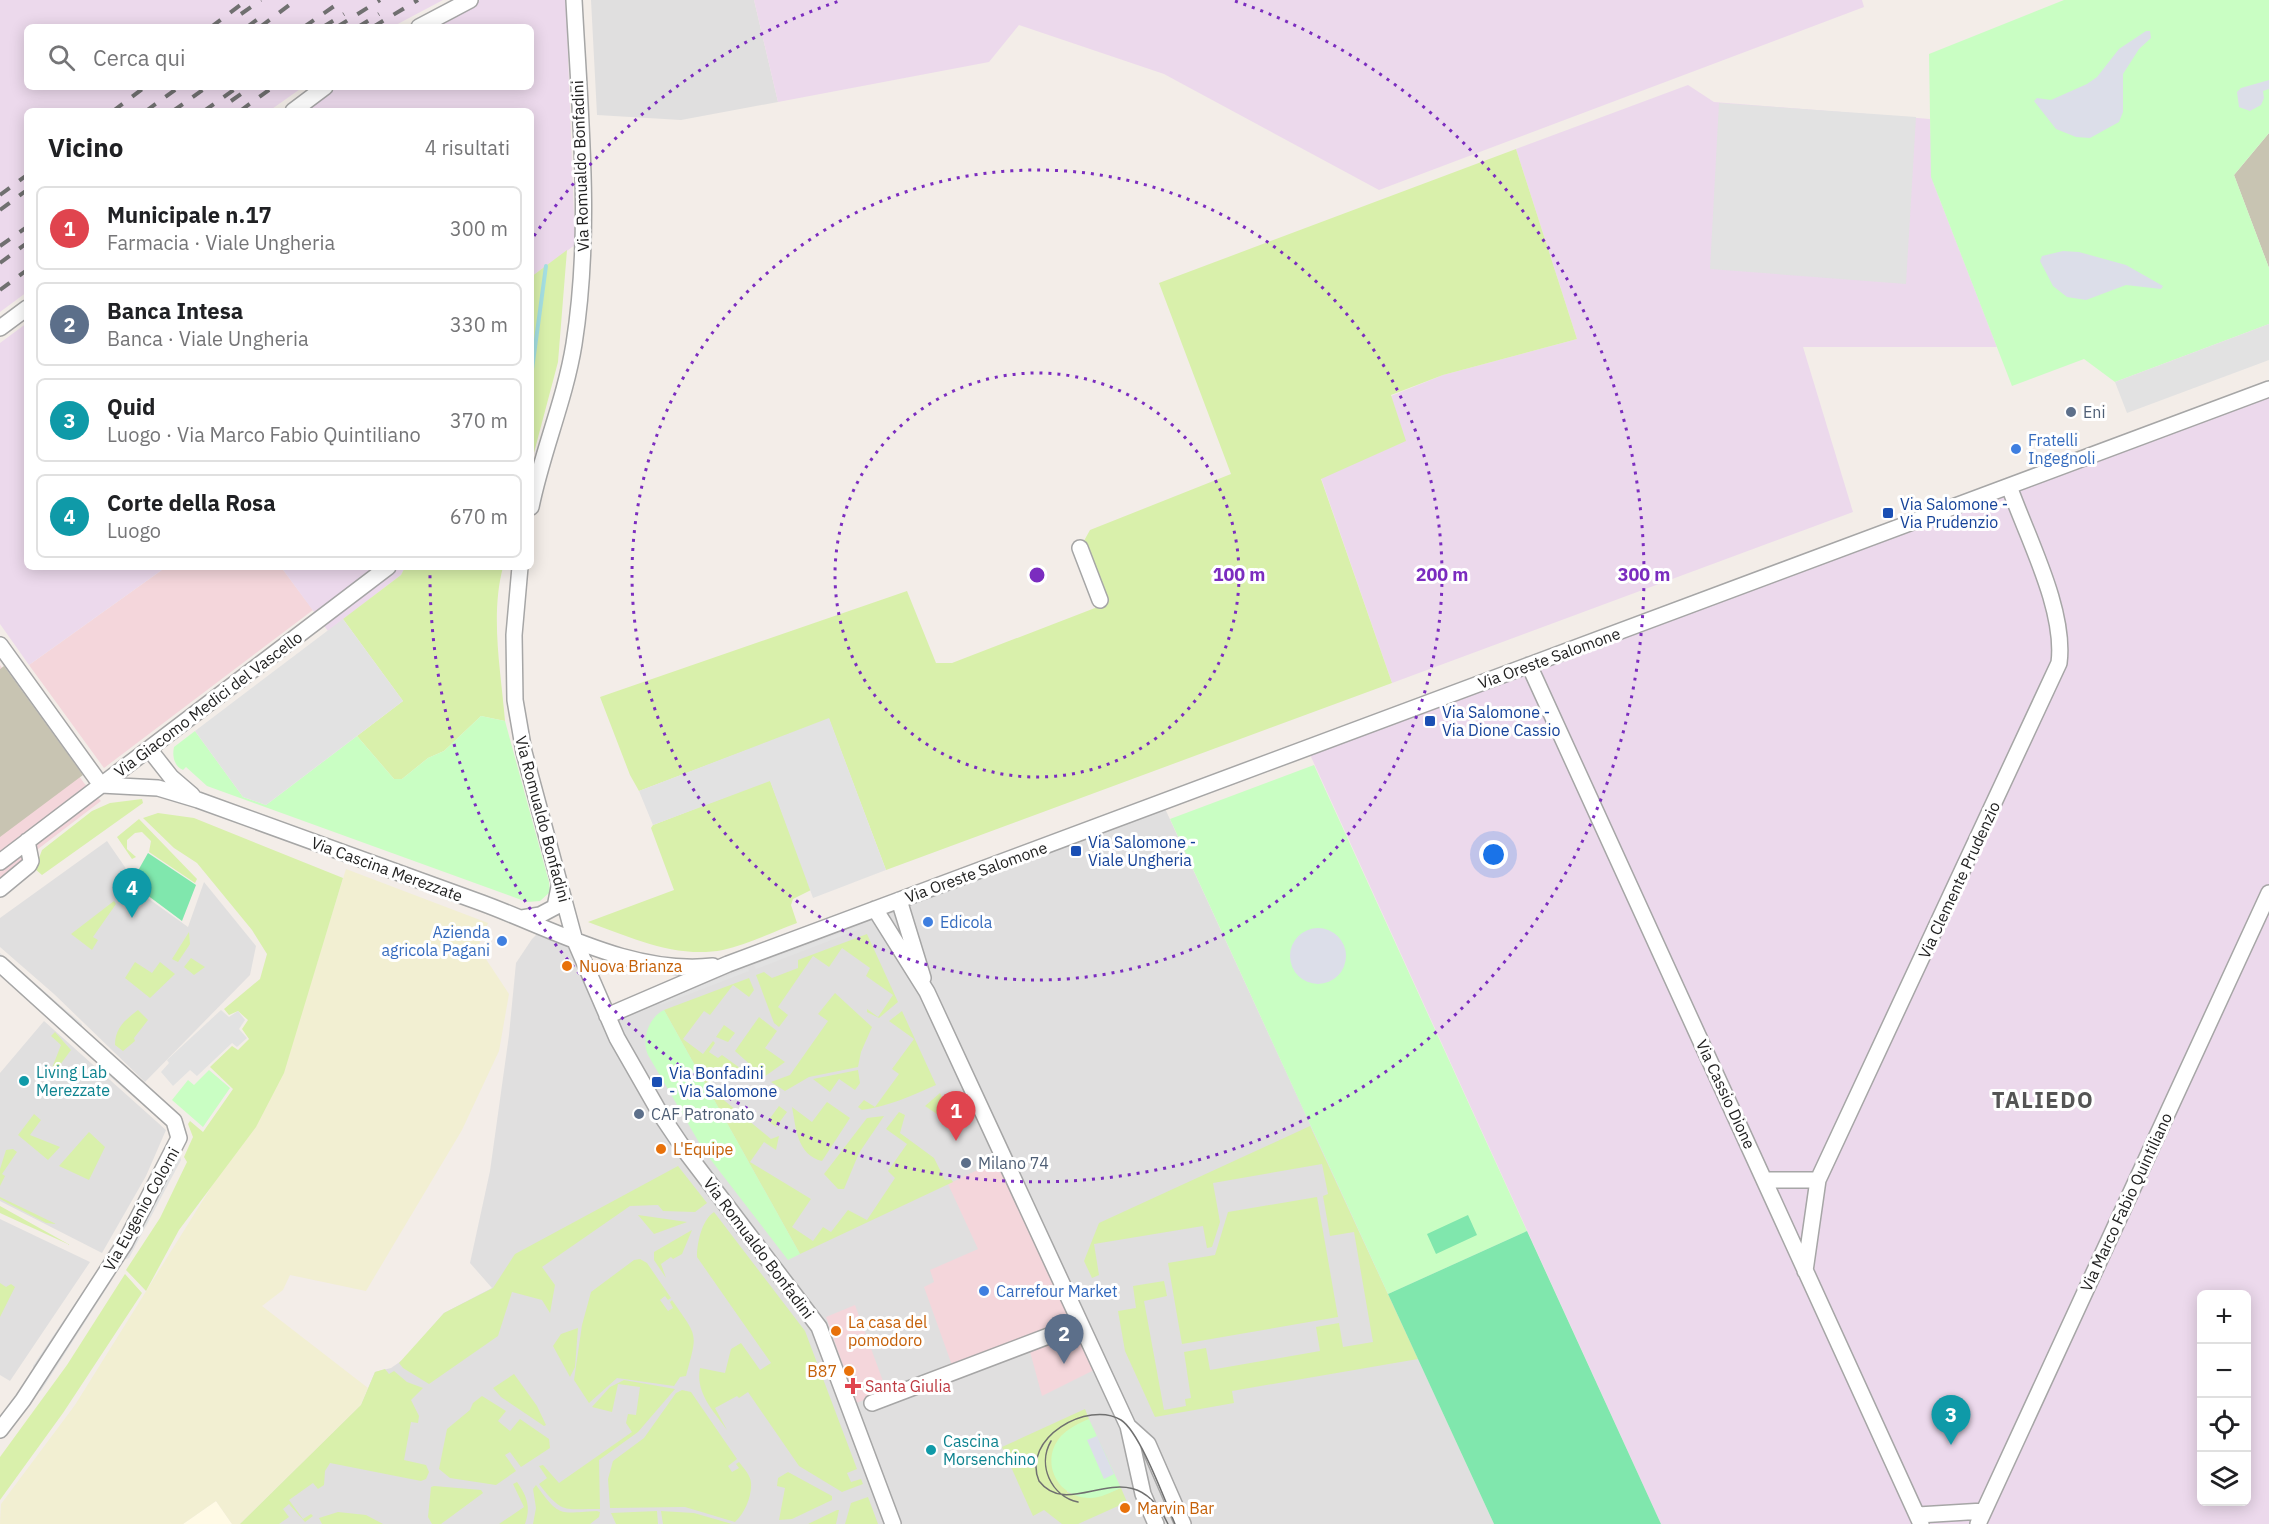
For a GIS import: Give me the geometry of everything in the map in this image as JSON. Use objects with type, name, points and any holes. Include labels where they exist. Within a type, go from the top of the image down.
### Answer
[{"type":"street","points":[[425,24],[470,0]]},
{"type":"street","name":"Via Romualdo Bonfadini","points":[[534,496],[568,370],[583,266],[584,192],[574,0]]},
{"type":"street","points":[[297,108],[321,90]]},
{"type":"street","points":[[0,328],[24,310]]},
{"type":"street","name":"Via Oreste Salomone","points":[[728,964],[2269,389]]},
{"type":"street","name":"Via Clemente Prudenzio","points":[[1805,1271],[1818,1180],[2059,663],[2061,641],[2056,612],[2009,486]]},
{"type":"street","points":[[1080,548],[1100,600]]},
{"type":"street","name":"Via Giacomo Medici del Vascello","points":[[0,862],[384,570]]},
{"type":"street","name":"Via Romualdo Bonfadini","points":[[520,570],[514,635],[516,700],[524,752],[575,941],[607,1016],[629,1060],[686,1152],[819,1327],[893,1524]]},
{"type":"street","points":[[0,645],[101,785]]},
{"type":"street","name":"Via Cassio Dione","points":[[1529,665],[1920,1519]]},
{"type":"street","points":[[149,749],[171,777],[198,800]]},
{"type":"street","name":"Via Cascina Merezzate","points":[[101,785],[158,788],[198,800],[522,918],[575,941],[665,966],[691,968],[728,964]]},
{"type":"street","points":[[0,889],[31,861],[27,842]]},
{"type":"street","points":[[522,918],[540,915],[555,907],[560,884]]},
{"type":"street","name":"Via Marco Fabio Quintiliano","points":[[1920,1519],[1981,1518],[2269,893]]},
{"type":"street","points":[[899,900],[927,992]]},
{"type":"street","points":[[875,909],[927,992],[1128,1426],[1143,1494],[1156,1524]]},
{"type":"street","name":"Via Eugenio Colorni","points":[[0,964],[174,1121],[179,1138],[125,1244],[24,1400],[0,1430]]},
{"type":"street","points":[[607,1016],[728,964]]},
{"type":"street","points":[[1766,1180],[1818,1180]]},
{"type":"street","points":[[872,1402],[1080,1324]]},
{"type":"street","points":[[1128,1426],[1148,1444],[1183,1524]]},
{"type":"shaded area","points":[[0,0],[443,0],[398,24],[24,24],[24,90],[299,90],[273,108],[24,108],[24,294],[0,312]]},
{"type":"shaded area","points":[[480,0],[566,0],[575,245],[534,275],[534,108],[305,108],[330,90],[534,90],[534,24],[436,24]]},
{"type":"shaded area","points":[[591,0],[754,0],[778,102],[681,120],[597,115]]},
{"type":"shaded area","points":[[754,0],[1862,0],[1864,7],[1379,190],[1164,74],[1019,25],[989,62],[778,102]]},
{"type":"shaded area","points":[[2146,31],[2150,31],[2151,38],[2139,49],[2123,74],[2123,112],[2119,122],[2090,138],[2076,137],[2056,129],[2034,101],[2037,98],[2051,100],[2087,84],[2097,77],[2119,49]]},
{"type":"shaded area","points":[[2269,80],[2269,89],[2263,91],[2264,98],[2261,105],[2250,111],[2239,107],[2237,92],[2241,88]]},
{"type":"shaded area","points":[[1688,85],[1714,102],[1930,119],[1933,182],[1997,347],[1803,347],[1853,512],[1392,683],[1321,478],[1405,441],[1391,396],[1443,375],[1577,339],[1516,149]]},
{"type":"shaded area","points":[[1719,103],[1916,117],[1906,284],[1710,269]]},
{"type":"shaded area","points":[[2269,133],[2269,268],[2234,175]]},
{"type":"shaded area","points":[[2063,251],[2079,252],[2126,265],[2163,286],[2161,289],[2126,285],[2086,300],[2067,297],[2053,286],[2040,261],[2042,256]]},
{"type":"shaded area","points":[[2269,324],[2269,360],[2127,413],[2115,382]]},
{"type":"shaded area","points":[[24,325],[24,570],[162,570],[29,665],[0,624],[0,343]]},
{"type":"shaded area","points":[[2269,389],[2269,1524],[1661,1524],[1307,748]]},
{"type":"shaded area","points":[[162,570],[283,570],[313,610],[104,768],[29,665]]},
{"type":"shaded area","points":[[283,570],[404,570],[401,575],[328,631]]},
{"type":"shaded area","points":[[343,619],[403,701],[266,805],[243,797],[195,731]]},
{"type":"shaded area","points":[[0,665],[84,783],[101,801],[0,878]]},
{"type":"shaded area","points":[[4,666],[83,775],[0,837],[0,669]]},
{"type":"shaded area","points":[[829,718],[886,870],[813,898],[770,781],[653,825],[639,791]]},
{"type":"shaded area","points":[[1162,802],[1494,1524],[240,1524],[361,1405],[375,1372],[391,1368],[404,1359],[444,1313],[492,1288],[470,1263],[490,1171],[509,1035],[516,963],[532,939],[544,927],[575,941],[607,1016]]},
{"type":"shaded area","points":[[107,841],[127,870],[121,879],[188,927],[204,882],[256,946],[250,975],[145,1082],[54,994],[0,947],[0,918]]},
{"type":"shaded area","points":[[346,869],[488,923],[478,947],[509,994],[499,1051],[462,1130],[366,1291],[290,1275],[283,1290],[262,1306],[368,1388],[361,1405],[240,1524],[232,1524],[216,1501],[183,1524],[0,1524],[1,1504],[75,1405],[283,1072]]},
{"type":"shaded area","points":[[860,926],[860,929],[756,969],[754,965]]},
{"type":"shaded area","points":[[1318,928],[1329,930],[1338,936],[1344,945],[1346,956],[1344,967],[1338,976],[1329,982],[1318,984],[1307,982],[1298,976],[1292,967],[1290,956],[1292,945],[1298,936],[1307,930]]},
{"type":"shaded area","points":[[0,953],[82,1024],[82,1028],[0,955]]},
{"type":"shaded area","points":[[748,968],[749,971],[661,1005],[659,1001]]},
{"type":"shaded area","points":[[221,1010],[229,1017],[238,1011],[245,1020],[239,1029],[247,1038],[237,1047],[232,1043],[197,1076],[190,1070],[173,1086],[161,1072],[169,1063],[167,1060]]},
{"type":"shaded area","points":[[44,1021],[166,1130],[146,1176],[102,1253],[0,1201],[0,1073]]},
{"type":"shaded area","points":[[99,1061],[157,1113],[153,1114],[99,1067]]},
{"type":"shaded area","points":[[180,1156],[181,1160],[129,1258],[123,1260]]},
{"type":"shaded area","points":[[1003,1158],[1100,1367],[1042,1396],[1028,1344],[954,1371],[924,1287],[934,1282],[930,1270],[978,1249],[948,1184]]},
{"type":"shaded area","points":[[0,1219],[90,1262],[10,1381],[0,1375]]},
{"type":"shaded area","points":[[96,1272],[100,1272],[34,1371],[33,1366]]},
{"type":"shaded area","points":[[111,1277],[112,1280],[41,1391],[35,1392]]},
{"type":"shaded area","points":[[855,1305],[887,1392],[856,1403],[826,1317]]},
{"type":"shaded area","points":[[1097,1436],[1114,1474],[1104,1479],[1087,1440]]},
{"type":"shaded area","points":[[216,1501],[232,1524],[183,1524]]},
{"type":"green space","points":[[2064,0],[2269,0],[2269,133],[2234,175],[2269,268],[2269,324],[2115,382],[2084,359],[2012,386],[1931,177],[1929,54]]},
{"type":"green space","points":[[1516,149],[1577,339],[1443,375],[1391,395],[1406,441],[1321,479],[1392,683],[886,870],[829,719],[639,791],[630,775],[600,697],[907,591],[936,663],[952,663],[1095,608],[1100,600],[1080,548],[1090,530],[1231,474],[1159,283]]},
{"type":"green space","points":[[567,250],[558,362],[534,453],[534,275]]},
{"type":"green space","points":[[404,570],[502,570],[497,605],[497,624],[505,721],[481,716],[444,751],[428,758],[402,779],[394,779],[357,736],[403,701],[343,619],[401,575]]},
{"type":"green space","points":[[481,716],[505,721],[549,882],[550,892],[540,901],[527,902],[207,786],[186,767],[183,770],[180,768],[174,757],[174,747],[195,731],[243,797],[266,805],[357,736],[394,779],[402,779],[428,758],[444,751]]},
{"type":"green space","points":[[1314,765],[1527,1231],[1388,1294],[1170,819]]},
{"type":"green space","points":[[770,780],[811,890],[793,899],[791,905],[797,923],[723,950],[688,952],[637,940],[588,922],[674,890],[651,828],[653,825]]},
{"type":"green space","points":[[142,799],[143,803],[42,875],[35,869],[42,850],[92,811],[110,803]]},
{"type":"green space","points":[[158,813],[194,818],[343,878],[284,1073],[256,1127],[179,1230],[146,1291],[126,1270],[160,1218],[187,1162],[184,1157],[193,1137],[188,1124],[190,1121],[203,1132],[233,1089],[210,1067],[232,1046],[238,1050],[249,1039],[242,1029],[248,1020],[238,1011],[229,1015],[224,1009],[260,979],[267,954],[252,930],[197,863],[174,848],[143,818]]},
{"type":"green space","points":[[139,819],[197,879],[195,883],[149,852],[151,841],[142,832],[135,833],[127,840],[127,849],[136,857],[132,859],[117,837]]},
{"type":"green space","points":[[148,853],[196,885],[182,921],[131,883]]},
{"type":"green space","points":[[114,901],[116,904],[93,937],[98,940],[92,950],[71,934]]},
{"type":"green space","points":[[189,932],[190,944],[178,962],[172,959]]},
{"type":"green space","points":[[867,934],[898,1002],[879,1018],[867,1012],[867,1009],[878,1017],[893,995],[866,976],[870,968],[842,948],[829,967],[813,956],[778,1007],[788,1015],[779,1027],[774,1023],[756,975],[764,972],[772,978],[798,968],[798,960]]},
{"type":"green space","points":[[191,958],[205,967],[194,975],[184,967]]},
{"type":"green space","points":[[135,962],[152,973],[160,962],[175,974],[150,998],[125,978]]},
{"type":"green space","points":[[749,978],[754,990],[749,997],[733,985],[710,1015],[704,1011],[683,1039],[703,1054],[713,1041],[715,1043],[709,1052],[718,1058],[722,1055],[740,1068],[737,1077],[723,1067],[708,1087],[771,1139],[779,1136],[776,1150],[764,1142],[750,1162],[811,1199],[792,1227],[813,1241],[823,1227],[831,1232],[848,1210],[867,1220],[895,1178],[888,1171],[907,1144],[886,1129],[899,1112],[905,1115],[900,1133],[934,1158],[945,1180],[951,1179],[953,1182],[800,1254],[664,1010]]},
{"type":"green space","points":[[835,993],[872,1027],[861,1052],[858,1067],[809,1077],[785,1091],[771,1082],[790,1075],[828,1021],[818,1014]]},
{"type":"green space","points":[[138,1010],[148,1020],[134,1038],[135,1041],[123,1051],[115,1045],[115,1039],[125,1021]]},
{"type":"green space","points":[[664,1010],[800,1254],[788,1260],[704,1151],[648,1055],[645,1042],[650,1023]]},
{"type":"green space","points":[[902,1011],[936,1085],[909,1097],[891,1103],[872,1108],[862,1110],[858,1107],[864,1100],[875,1107],[899,1074],[892,1069],[914,1039],[889,1021]]},
{"type":"green space","points":[[759,1017],[777,1031],[765,1048],[785,1062],[764,1077],[735,1051]]},
{"type":"green space","points":[[724,1025],[735,1033],[728,1042],[716,1037]]},
{"type":"green space","points":[[55,1032],[71,1050],[54,1073],[52,1068],[61,1045],[51,1036]]},
{"type":"green space","points":[[209,1070],[230,1088],[203,1127],[172,1100],[188,1080],[194,1085]]},
{"type":"green space","points":[[858,1070],[860,1083],[855,1090],[839,1079],[830,1092],[813,1079]]},
{"type":"green space","points":[[940,1093],[955,1126],[925,1106]]},
{"type":"green space","points":[[827,1102],[850,1118],[822,1161],[807,1153],[799,1140],[792,1107],[812,1122]]},
{"type":"green space","points":[[779,1106],[787,1112],[776,1127],[768,1121]]},
{"type":"green space","points":[[34,1114],[41,1120],[30,1135],[60,1147],[48,1160],[18,1135]]},
{"type":"green space","points":[[884,1116],[859,1153],[844,1189],[838,1189],[824,1174],[867,1118]]},
{"type":"green space","points":[[1310,1126],[1418,1359],[1232,1391],[1234,1403],[1155,1417],[1125,1351],[1118,1311],[1136,1308],[1133,1286],[1164,1281],[1167,1296],[1144,1301],[1164,1410],[1186,1406],[1185,1399],[1191,1398],[1184,1352],[1206,1348],[1210,1370],[1320,1351],[1316,1327],[1339,1323],[1343,1347],[1373,1342],[1354,1232],[1330,1236],[1323,1196],[1328,1194],[1322,1164],[1213,1183],[1220,1222],[1212,1247],[1207,1248],[1203,1226],[1094,1244],[1099,1275],[1092,1278],[1084,1261],[1099,1223]]},
{"type":"green space","points":[[89,1132],[105,1147],[89,1180],[59,1166]]},
{"type":"green space","points":[[13,1149],[17,1152],[2,1174],[5,1176],[0,1186],[0,1169],[6,1150]]},
{"type":"green space","points":[[678,1166],[707,1203],[695,1212],[663,1211],[658,1205],[630,1206],[542,1267],[555,1285],[550,1313],[542,1300],[512,1292],[498,1336],[429,1384],[403,1368],[399,1363],[444,1313],[493,1288],[515,1254]]},
{"type":"green space","points":[[0,1197],[56,1224],[46,1223]]},
{"type":"green space","points":[[1317,1197],[1338,1317],[1182,1344],[1168,1263],[1215,1255],[1228,1212]]},
{"type":"green space","points":[[0,1206],[70,1245],[0,1213]]},
{"type":"green space","points":[[714,1212],[805,1331],[857,1469],[847,1473],[851,1482],[861,1479],[863,1484],[842,1492],[799,1466],[748,1392],[715,1408],[727,1430],[703,1394],[700,1386],[700,1368],[725,1373],[731,1349],[741,1343],[760,1370],[771,1363],[697,1257],[701,1232],[706,1220]]},
{"type":"green space","points":[[638,1215],[687,1222],[654,1234]]},
{"type":"green space","points":[[1468,1215],[1477,1235],[1436,1254],[1427,1234]]},
{"type":"green space","points":[[692,1230],[682,1254],[673,1259],[671,1257],[661,1264],[666,1278],[654,1260],[654,1252]]},
{"type":"green space","points":[[1527,1231],[1661,1524],[1494,1524],[1388,1294]]},
{"type":"green space","points":[[640,1259],[647,1263],[671,1298],[668,1300],[665,1296],[660,1300],[668,1311],[673,1308],[670,1302],[672,1300],[691,1329],[694,1342],[686,1376],[680,1377],[674,1386],[617,1378],[589,1403],[574,1380],[582,1325],[591,1292],[634,1260]]},
{"type":"green space","points":[[125,1274],[142,1293],[63,1413],[0,1500],[0,1457],[67,1365]]},
{"type":"green space","points":[[0,1283],[6,1287],[11,1284],[15,1287],[0,1317]]},
{"type":"green space","points":[[578,1328],[575,1367],[570,1377],[553,1346],[561,1334]]},
{"type":"green space","points":[[385,1369],[389,1374],[394,1371],[407,1382],[423,1388],[411,1400],[419,1416],[418,1423],[411,1422],[404,1460],[426,1465],[429,1472],[426,1479],[421,1481],[330,1463],[325,1471],[324,1485],[318,1489],[313,1483],[289,1500],[303,1519],[311,1514],[313,1516],[305,1522],[289,1504],[283,1509],[289,1517],[279,1524],[240,1524],[361,1405],[375,1372]]},
{"type":"green space","points":[[514,1374],[537,1406],[546,1425],[544,1426],[501,1397],[493,1388]]},
{"type":"green space","points":[[624,1380],[675,1389],[638,1432],[599,1460],[600,1509],[571,1509],[560,1506],[539,1484],[547,1478],[539,1466],[543,1465],[559,1483],[632,1432],[626,1423],[628,1414],[636,1415],[640,1387],[618,1384],[612,1412],[592,1407],[610,1387]]},
{"type":"green space","points":[[682,1390],[691,1392],[737,1459],[728,1466],[732,1472],[739,1468],[736,1464],[739,1462],[750,1477],[749,1499],[742,1514],[735,1522],[685,1507],[610,1508],[608,1479],[613,1461],[644,1438],[676,1393]]},
{"type":"green space","points":[[482,1396],[506,1411],[498,1421],[510,1431],[520,1419],[549,1439],[550,1448],[521,1467],[510,1452],[505,1455],[516,1471],[496,1485],[450,1478],[439,1469],[447,1429],[470,1410],[473,1403]]},
{"type":"green space","points":[[1085,1409],[1089,1419],[1066,1432],[1067,1492],[1088,1497],[1121,1488],[1127,1502],[1078,1524],[1062,1524],[1044,1510],[1033,1516],[1002,1447]]},
{"type":"green space","points":[[1089,1419],[1121,1488],[1090,1498],[1068,1492],[1055,1476],[1052,1467],[1052,1456],[1061,1436],[1074,1426]]},
{"type":"green space","points":[[788,1472],[832,1496],[832,1500],[792,1519],[779,1520],[785,1488],[777,1486],[778,1478]]},
{"type":"green space","points":[[517,1482],[527,1502],[528,1512],[525,1524],[499,1524],[524,1507],[513,1484]]},
{"type":"green space","points":[[536,1485],[550,1503],[561,1511],[597,1511],[600,1512],[599,1517],[590,1524],[533,1524],[536,1508],[533,1489]]},
{"type":"green space","points":[[431,1487],[481,1490],[483,1493],[441,1524],[432,1524],[428,1517]]},
{"type":"green space","points":[[868,1497],[878,1524],[845,1524],[851,1503]]},
{"type":"green space","points":[[837,1510],[839,1510],[836,1524],[808,1524]]},
{"type":"green space","points":[[657,1511],[658,1524],[616,1524],[611,1513]]},
{"type":"green space","points":[[661,1511],[694,1513],[732,1524],[663,1524]]},
{"type":"green space","points":[[338,1512],[366,1515],[383,1524],[322,1524],[319,1518]]},
{"type":"waterway","points":[[534,355],[546,266]]},
{"type":"tram line","points":[[1168,1524],[1153,1501],[1137,1490],[1120,1487],[1068,1495],[1052,1492],[1039,1481],[1036,1465],[1040,1451],[1048,1438],[1061,1427],[1076,1419],[1092,1415],[1107,1415],[1121,1420],[1144,1452],[1175,1524]]},
{"type":"tram line","points":[[1051,1441],[1046,1460],[1049,1478],[1060,1493],[1078,1502]]},
{"type":"railway","points":[[215,24],[247,0]]},
{"type":"railway","points":[[241,14],[261,0]]},
{"type":"railway","points":[[264,24],[296,0]]},
{"type":"railway","points":[[308,24],[343,0]]},
{"type":"railway","points":[[342,24],[380,0]]},
{"type":"railway","points":[[378,24],[418,0]]},
{"type":"railway","points":[[251,24],[266,13]]},
{"type":"railway","points":[[328,24],[344,14]]},
{"type":"railway","points":[[363,24],[379,14]]},
{"type":"railway","points":[[117,108],[141,90]]},
{"type":"railway","points":[[150,108],[175,90]]},
{"type":"railway","points":[[177,108],[203,90]]},
{"type":"railway","points":[[208,108],[234,90]]},
{"type":"railway","points":[[231,101],[247,90]]},
{"type":"railway","points":[[244,108],[269,90]]},
{"type":"railway","points":[[0,195],[24,177]]},
{"type":"railway","points":[[0,210],[24,192]]},
{"type":"railway","points":[[0,246],[24,229]]},
{"type":"railway","points":[[0,263],[24,245]]},
{"type":"railway","points":[[0,290],[24,272]]},
{"type":"place","name":"Eni","points":[[2071,412]]},
{"type":"place","name":"Fratelli Ingegnoli","points":[[2016,449]]},
{"type":"place","name":"Via Salomone - Via Prudenzio","points":[[1888,513]]},
{"type":"place","name":"Via Salomone - Via Dione Cassio","points":[[1430,721]]},
{"type":"place","name":"Via Salomone - Viale Ungheria","points":[[1076,851]]},
{"type":"place","name":"Corte della Rosa","points":[[132,918]]},
{"type":"place","name":"Edicola","points":[[928,922]]},
{"type":"place","name":"Azienda agricola Pagani","points":[[502,941]]},
{"type":"place","name":"Nuova Brianza","points":[[567,966]]},
{"type":"place","name":"Living Lab Merezzate","points":[[24,1081]]},
{"type":"place","name":"Via Bonfadini - Via Salomone","points":[[657,1082]]},
{"type":"place","name":"CAF Patronato","points":[[639,1114]]},
{"type":"place","name":"Municipale n.17","points":[[956,1141]]},
{"type":"place","name":"L'Equipe","points":[[661,1149]]},
{"type":"place","name":"Milano 74","points":[[966,1163]]},
{"type":"place","name":"Carrefour Market","points":[[984,1291]]},
{"type":"place","name":"La casa del pomodoro","points":[[836,1331]]},
{"type":"place","name":"Banca Intesa","points":[[1064,1364]]},
{"type":"place","name":"B87","points":[[849,1371]]},
{"type":"place","name":"Santa Giulia","points":[[853,1386]]},
{"type":"place","name":"Quid","points":[[1951,1445]]},
{"type":"place","name":"Cascina Morsenchino","points":[[931,1450]]},
{"type":"place","name":"Marvin Bar","points":[[1125,1508]]},
{"type":"district","name":"TALIEDO","points":[[2043,1100]]}]
